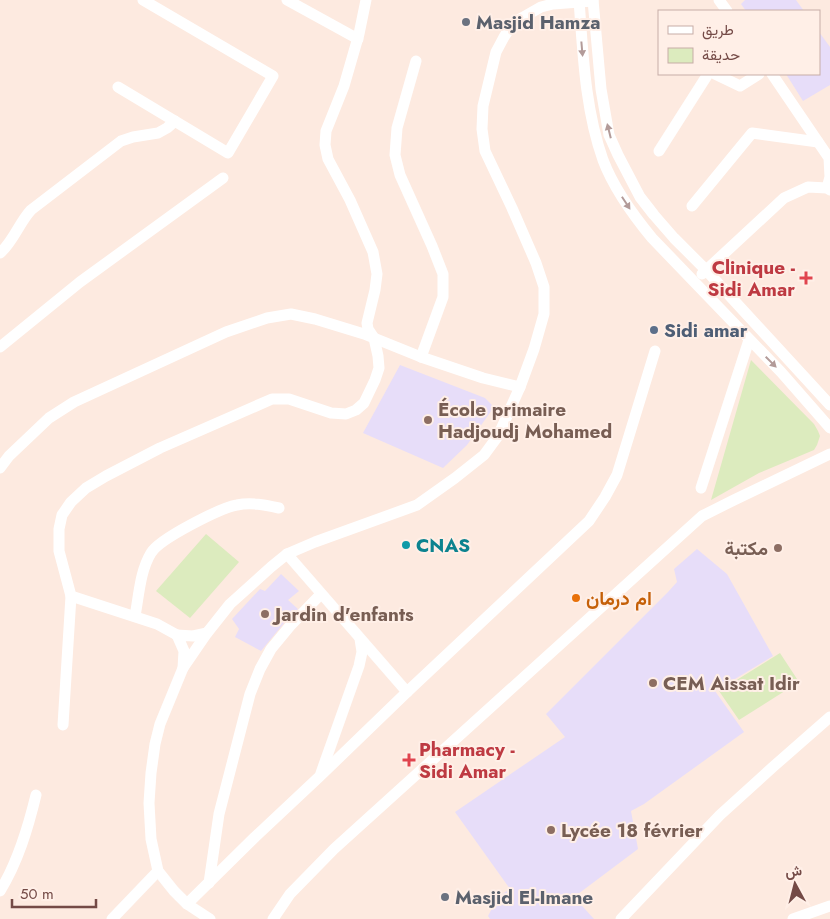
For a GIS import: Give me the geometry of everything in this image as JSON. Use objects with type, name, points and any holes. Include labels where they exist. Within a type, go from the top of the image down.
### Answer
[{"type":"street","points":[[118,87],[228,153],[273,76],[143,0]]},
{"type":"street","points":[[287,0],[358,39]]},
{"type":"street","points":[[63,725],[71,596],[59,551],[59,529],[62,515],[71,502],[86,488],[160,448],[272,399],[289,399],[331,413],[346,414],[356,410],[364,403],[374,380],[379,368],[378,356],[374,338],[367,322],[376,290],[377,274],[373,252],[350,200],[328,160],[325,145],[326,131],[344,86],[358,39],[366,0]]},
{"type":"street","points":[[210,919],[187,904],[158,871],[150,839],[149,803],[155,744],[160,724],[183,668],[230,604],[287,554],[417,505],[484,455],[498,436],[520,387],[534,349],[544,314],[544,287],[536,263],[485,151],[482,128],[483,106],[496,52],[513,22],[552,2],[593,0],[601,89],[609,134],[640,197],[674,238],[830,404]]},
{"type":"street","points":[[579,1],[586,85],[595,134],[604,161],[622,198],[638,222],[652,238],[781,372],[830,428]]},
{"type":"street","points":[[416,61],[397,128],[395,155],[400,175],[443,274],[443,297],[422,356]]},
{"type":"street","points":[[659,151],[707,75]]},
{"type":"street","points":[[716,75],[740,86],[756,75]]},
{"type":"street","points":[[693,281],[784,198],[808,187],[829,183],[829,158],[773,75]]},
{"type":"street","points":[[0,253],[31,210],[121,142],[133,137],[158,133],[175,121]]},
{"type":"street","points":[[692,206],[752,133],[818,142]]},
{"type":"street","points":[[0,347],[80,282],[223,178]]},
{"type":"street","points":[[0,468],[4,452],[49,418],[74,402],[226,332],[267,318],[291,314],[315,319],[374,338],[483,378],[520,387]]},
{"type":"street","points":[[701,488],[749,340]]},
{"type":"street","points":[[187,904],[407,692],[589,521],[617,475],[655,351]]},
{"type":"street","points":[[273,919],[290,894],[334,848],[702,516],[830,454]]},
{"type":"street","points":[[135,616],[145,565],[152,551],[163,541],[218,510],[237,504],[257,503],[279,508]]},
{"type":"street","points":[[287,554],[407,692]]},
{"type":"street","points":[[209,883],[219,814],[250,694],[260,669],[271,649],[322,594]]},
{"type":"street","points":[[71,596],[157,624],[177,635],[193,636],[207,633]]},
{"type":"street","points":[[177,635],[184,652],[183,668]]},
{"type":"street","points":[[319,777],[359,666],[362,652],[360,638]]},
{"type":"street","points":[[621,919],[720,815],[830,717]]},
{"type":"street","points":[[0,891],[21,848],[30,822],[36,795]]},
{"type":"street","points":[[112,919],[158,871]]},
{"type":"street","points":[[793,919],[830,906]]},
{"type":"shaded area","points":[[745,0],[796,0],[803,10],[745,10],[741,4]]},
{"type":"shaded area","points":[[820,33],[830,47],[830,85],[803,101],[787,75],[820,75]]},
{"type":"shaded area","name":"École primaire Hadjoudj Mohamed","points":[[400,365],[485,398],[494,407],[467,445],[443,468],[363,433]]},
{"type":"shaded area","points":[[697,549],[727,574],[773,656],[715,691],[744,732],[644,804],[631,811],[638,849],[574,897],[594,919],[490,919],[488,916],[498,897],[510,889],[455,812],[565,737],[546,714],[668,592],[677,582],[674,569]]},
{"type":"shaded area","name":"Jardin d'enfants","points":[[281,574],[299,591],[288,600],[298,609],[261,651],[235,637],[239,629],[232,619],[260,589],[265,591]]},
{"type":"green space","points":[[751,360],[814,424],[820,436],[814,450],[759,473],[711,500]]},
{"type":"green space","points":[[206,534],[239,562],[190,618],[156,591]]},
{"type":"green space","points":[[780,653],[799,682],[739,720],[719,691]]},
{"type":"place","name":"Masjid Hamza","points":[[466,22]]},
{"type":"place","name":"Clinique - Sidi Amar","points":[[806,278]]},
{"type":"place","name":"Sidi amar","points":[[654,330]]},
{"type":"place","name":"École primaire Hadjoudj Mohamed","points":[[428,420]]},
{"type":"place","name":"CNAS","points":[[406,545]]},
{"type":"place","name":"مكتبة","points":[[778,548]]},
{"type":"place","name":"ام درمان","points":[[576,598]]},
{"type":"place","name":"Jardin d'enfants","points":[[265,614]]},
{"type":"place","name":"CEM Aissat Idir","points":[[653,683]]},
{"type":"place","name":"Pharmacy - Sidi Amar","points":[[409,760]]},
{"type":"place","name":"Lycée 18 février","points":[[551,830]]},
{"type":"place","name":"Masjid El-Imane","points":[[445,897]]}]
